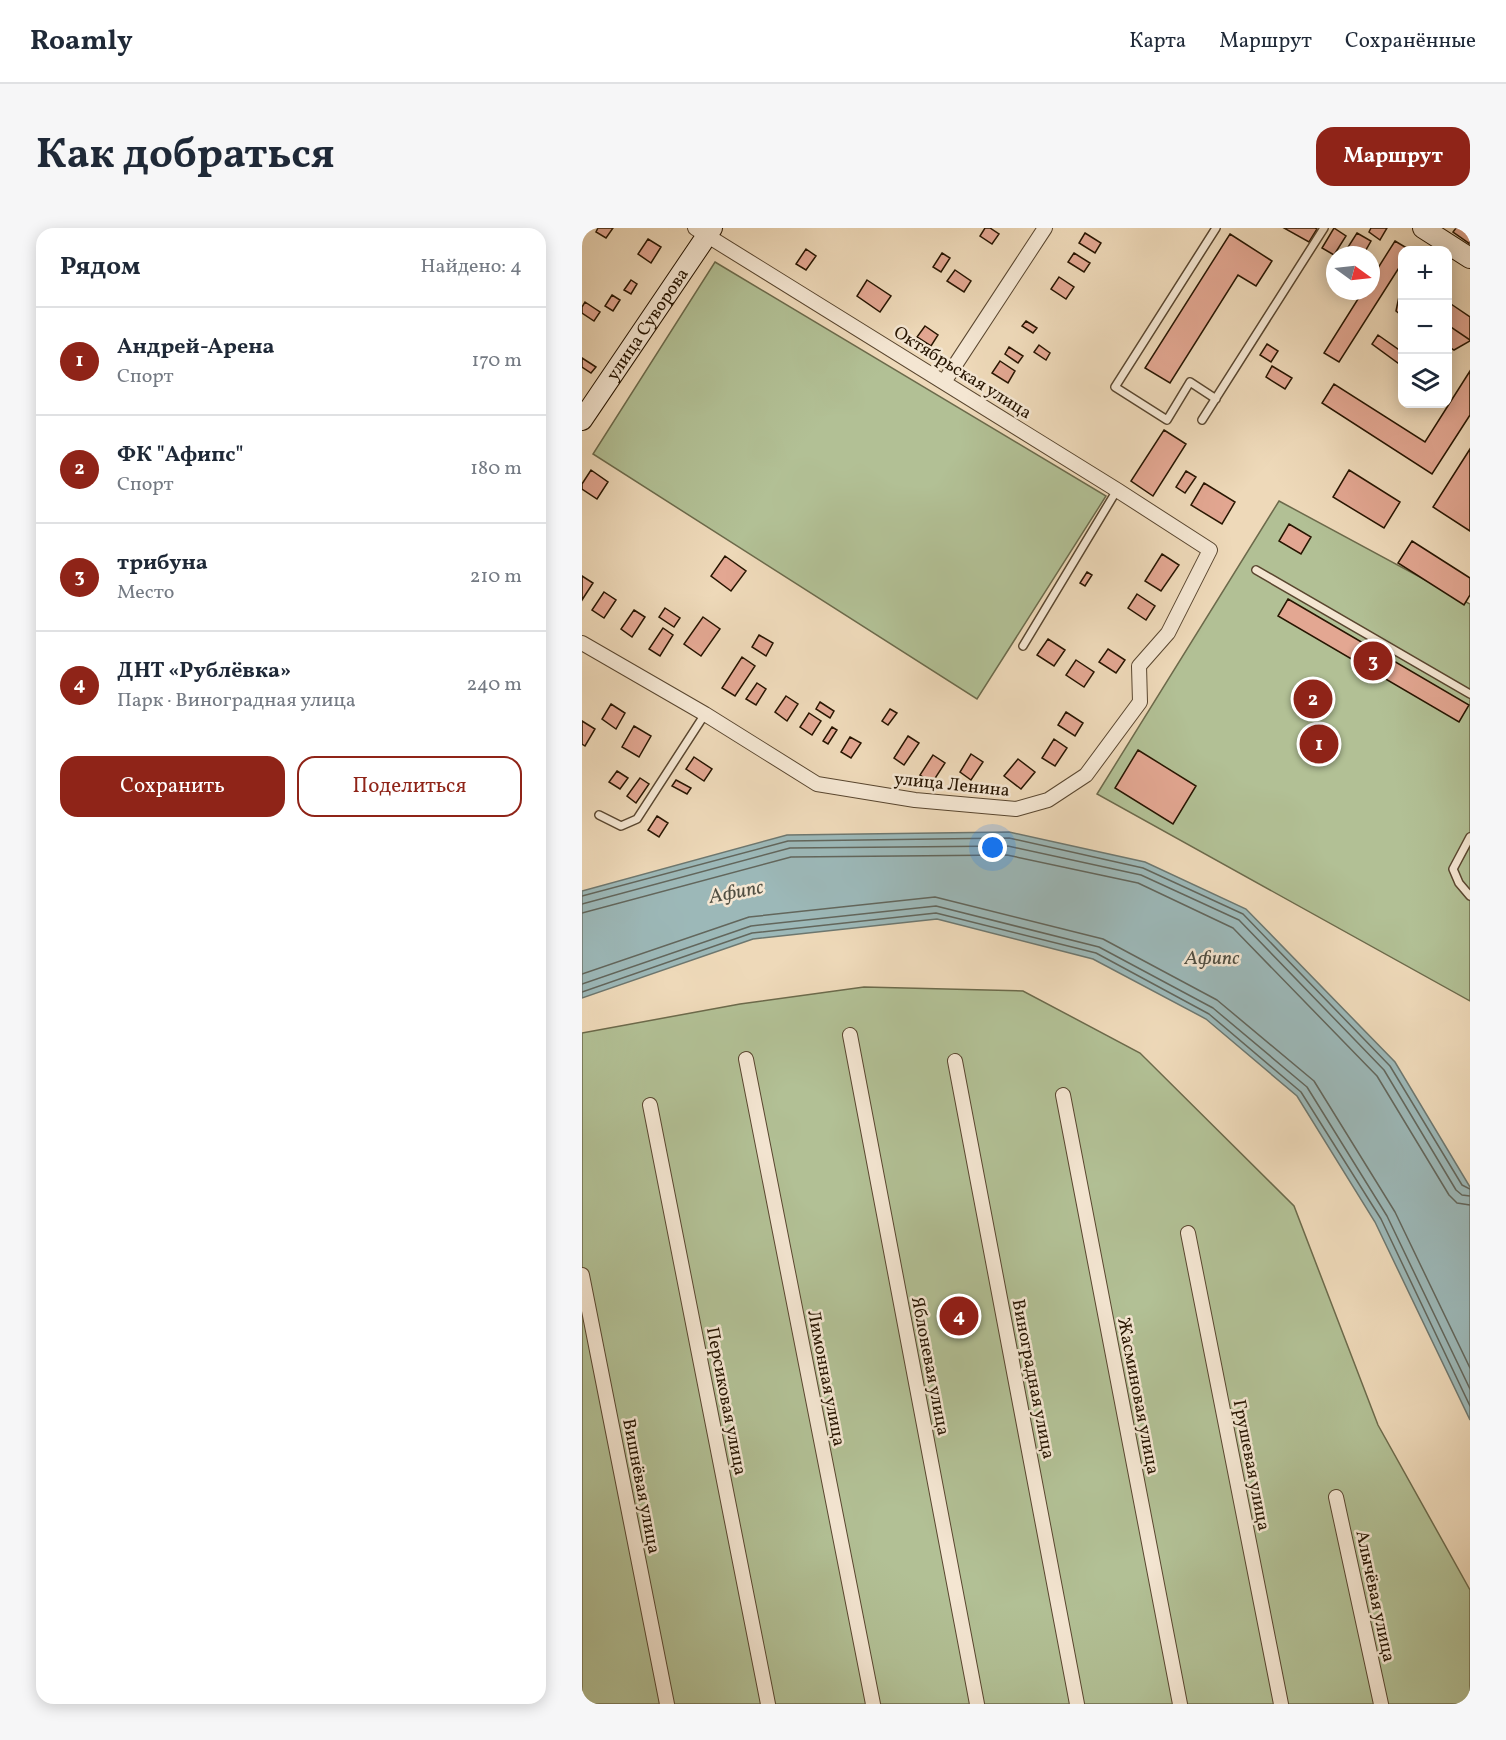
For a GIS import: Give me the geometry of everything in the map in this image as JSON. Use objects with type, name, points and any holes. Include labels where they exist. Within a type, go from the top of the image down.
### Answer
[{"type":"street","points":[[944,382],[1045,228]]},
{"type":"street","points":[[1423,228],[1470,258]]},
{"type":"street","name":"Октябрьская улица","points":[[704,230],[1210,550]]},
{"type":"street","name":"улица Суворова","points":[[582,420],[704,230]]},
{"type":"street","name":"улица Ленина","points":[[582,643],[705,714],[817,784],[915,801],[1016,809],[1048,800],[1086,775],[1140,702],[1139,666],[1168,633],[1210,550]]},
{"type":"street","name":"Яблоневая улица","points":[[850,1035],[977,1704]]},
{"type":"street","name":"Лимонная улица","points":[[746,1059],[873,1704]]},
{"type":"street","name":"Виноградная улица","points":[[955,1061],[1077,1704]]},
{"type":"street","name":"Жасминовая улица","points":[[1063,1095],[1180,1704]]},
{"type":"street","name":"Персиковая улица","points":[[650,1105],[768,1704]]},
{"type":"street","name":"Грушевая улица","points":[[1188,1233],[1281,1704]]},
{"type":"street","name":"Вишнёвая улица","points":[[582,1275],[667,1704]]},
{"type":"street","name":"Алычёвая улица","points":[[1336,1497],[1381,1704]]},
{"type":"lane","points":[[1216,228],[1115,387],[1167,420],[1190,382],[1216,399]]},
{"type":"lane","points":[[1202,420],[1324,228]]},
{"type":"lane","points":[[1023,646],[1117,490]]},
{"type":"lane","points":[[1256,570],[1470,694]]},
{"type":"lane","points":[[599,815],[621,826],[637,819],[705,714]]},
{"type":"lane","points":[[1470,837],[1453,868],[1459,884],[1470,896]]},
{"type":"green space","points":[[715,262],[1106,496],[977,699],[593,454]]},
{"type":"green space","points":[[1279,501],[1470,604],[1470,1001],[1097,794]]},
{"type":"green space","points":[[864,987],[1023,991],[1140,1053],[1294,1206],[1378,1425],[1470,1590],[1470,1704],[582,1704],[582,1033],[740,1004]]},
{"type":"water","name":"Афипс","points":[[1009,832],[1145,862],[1246,909],[1395,1062],[1470,1187],[1470,1420],[1375,1222],[1297,1096],[1206,1019],[1093,959],[937,919],[753,939],[582,998],[582,891],[787,835]]},
{"type":"building","points":[[598,228],[613,228],[606,238],[596,232]]},
{"type":"building","points":[[985,228],[990,228],[999,234],[992,244],[980,236]]},
{"type":"building","points":[[1284,228],[1315,228],[1317,229],[1309,242]]},
{"type":"building","points":[[1334,228],[1346,236],[1340,246],[1326,246],[1326,250],[1322,248]]},
{"type":"building","points":[[1371,228],[1387,228],[1380,240],[1369,232]]},
{"type":"building","points":[[1456,228],[1470,228],[1470,244],[1453,232]]},
{"type":"building","points":[[1085,233],[1101,243],[1095,253],[1079,243]]},
{"type":"building","points":[[1357,233],[1371,241],[1368,246],[1349,246]]},
{"type":"building","points":[[1230,234],[1272,261],[1256,286],[1238,275],[1170,383],[1145,368]]},
{"type":"building","points":[[648,239],[661,247],[651,263],[638,254]]},
{"type":"building","points":[[1395,241],[1403,246],[1398,246],[1398,269],[1380,298],[1380,265]]},
{"type":"building","points":[[806,249],[816,256],[806,270],[796,264]]},
{"type":"building","points":[[942,253],[950,258],[941,272],[933,267]]},
{"type":"building","points":[[1074,253],[1090,263],[1084,272],[1068,262]]},
{"type":"building","points":[[955,270],[971,281],[964,292],[947,281]]},
{"type":"building","points":[[1059,277],[1074,287],[1066,299],[1051,289]]},
{"type":"building","points":[[631,280],[637,284],[631,294],[624,290]]},
{"type":"building","points":[[867,280],[891,296],[880,312],[857,296]]},
{"type":"building","points":[[612,295],[620,300],[613,311],[605,306]]},
{"type":"building","points":[[1357,300],[1378,300],[1339,362],[1324,353]]},
{"type":"building","points":[[585,302],[600,312],[594,321],[582,313]]},
{"type":"building","points":[[1452,305],[1470,317],[1470,340],[1452,328]]},
{"type":"building","points":[[1026,321],[1037,328],[1033,333],[1022,326]]},
{"type":"building","points":[[925,326],[938,335],[931,346],[917,337]]},
{"type":"building","points":[[1452,328],[1470,340],[1454,350],[1452,349]]},
{"type":"building","points":[[1378,335],[1398,349],[1398,363],[1372,344]]},
{"type":"building","points":[[1267,344],[1278,351],[1271,362],[1260,355]]},
{"type":"building","points":[[1039,345],[1050,353],[1046,360],[1034,352]]},
{"type":"building","points":[[1009,347],[1023,356],[1018,363],[1005,354]]},
{"type":"building","points":[[582,358],[596,367],[591,373],[582,367]]},
{"type":"building","points":[[1000,361],[1015,371],[1008,383],[992,373]]},
{"type":"building","points":[[1272,366],[1292,378],[1285,389],[1266,377]]},
{"type":"building","points":[[1470,371],[1470,415],[1432,474],[1322,403],[1334,384],[1425,442],[1447,408],[1452,408],[1452,399]]},
{"type":"building","points":[[1164,430],[1186,444],[1153,496],[1131,481]]},
{"type":"building","points":[[1470,449],[1470,531],[1433,507]]},
{"type":"building","points":[[591,470],[608,482],[597,499],[582,489],[582,484]]},
{"type":"building","points":[[1349,470],[1400,502],[1384,528],[1333,497]]},
{"type":"building","points":[[1186,471],[1196,477],[1185,493],[1176,487]]},
{"type":"building","points":[[1204,483],[1235,502],[1222,524],[1191,505]]},
{"type":"building","points":[[1289,524],[1311,537],[1301,554],[1279,541]]},
{"type":"building","points":[[1412,541],[1470,578],[1470,595],[1464,605],[1398,563]]},
{"type":"building","points":[[1162,554],[1179,565],[1161,591],[1145,581]]},
{"type":"building","points":[[725,556],[746,571],[731,591],[711,576]]},
{"type":"building","points":[[1087,572],[1092,575],[1085,586],[1080,583]]},
{"type":"building","points":[[582,576],[593,583],[582,600]]},
{"type":"building","points":[[604,592],[616,600],[604,618],[592,610]]},
{"type":"building","points":[[1137,594],[1155,606],[1146,620],[1128,608]]},
{"type":"building","points":[[1288,599],[1469,705],[1459,722],[1278,616]]},
{"type":"building","points":[[665,608],[680,618],[674,627],[659,617]]},
{"type":"building","points":[[634,610],[645,617],[632,637],[621,629]]},
{"type":"building","points":[[703,617],[720,629],[701,656],[684,644]]},
{"type":"building","points":[[663,628],[673,635],[660,656],[649,649]]},
{"type":"building","points":[[759,635],[773,643],[766,656],[752,647]]},
{"type":"building","points":[[1048,639],[1065,650],[1054,666],[1037,655]]},
{"type":"building","points":[[1108,649],[1125,660],[1116,673],[1099,662]]},
{"type":"building","points":[[742,657],[755,666],[735,696],[722,688]]},
{"type":"building","points":[[1076,660],[1094,672],[1084,687],[1066,675]]},
{"type":"building","points":[[757,683],[766,689],[756,705],[746,699]]},
{"type":"building","points":[[786,696],[798,704],[787,721],[775,712]]},
{"type":"building","points":[[820,702],[834,711],[830,718],[816,709]]},
{"type":"building","points":[[611,704],[625,713],[616,729],[602,719]]},
{"type":"building","points":[[890,709],[897,713],[888,725],[882,721]]},
{"type":"building","points":[[1066,712],[1083,723],[1075,736],[1058,725]]},
{"type":"building","points":[[809,713],[821,721],[812,735],[800,727]]},
{"type":"building","points":[[582,721],[595,729],[585,746],[582,744]]},
{"type":"building","points":[[634,726],[651,736],[639,757],[622,747]]},
{"type":"building","points":[[832,727],[837,730],[828,744],[823,741]]},
{"type":"building","points":[[908,736],[919,743],[904,765],[894,758]]},
{"type":"building","points":[[850,737],[861,743],[851,758],[841,752]]},
{"type":"building","points":[[1054,739],[1067,748],[1055,766],[1042,758]]},
{"type":"building","points":[[1138,750],[1196,786],[1173,824],[1115,788]]},
{"type":"building","points":[[971,754],[983,762],[971,780],[960,772]]},
{"type":"building","points":[[933,755],[945,763],[932,783],[920,775]]},
{"type":"building","points":[[694,757],[712,769],[704,781],[686,769]]},
{"type":"building","points":[[1018,759],[1035,772],[1021,789],[1004,776]]},
{"type":"building","points":[[617,771],[628,778],[620,789],[609,782]]},
{"type":"building","points":[[640,778],[649,784],[636,803],[627,796]]},
{"type":"building","points":[[676,780],[691,788],[687,794],[672,786]]},
{"type":"building","points":[[657,816],[668,823],[659,837],[648,830]]},
{"type":"place","name":"трибуна","points":[[1373,661]]},
{"type":"place","name":"ФК \"Афипс\"","points":[[1313,699]]},
{"type":"place","name":"Андрей-Арена","points":[[1319,744]]},
{"type":"place","name":"ДНТ «Рублёвка»","points":[[959,1316]]}]
